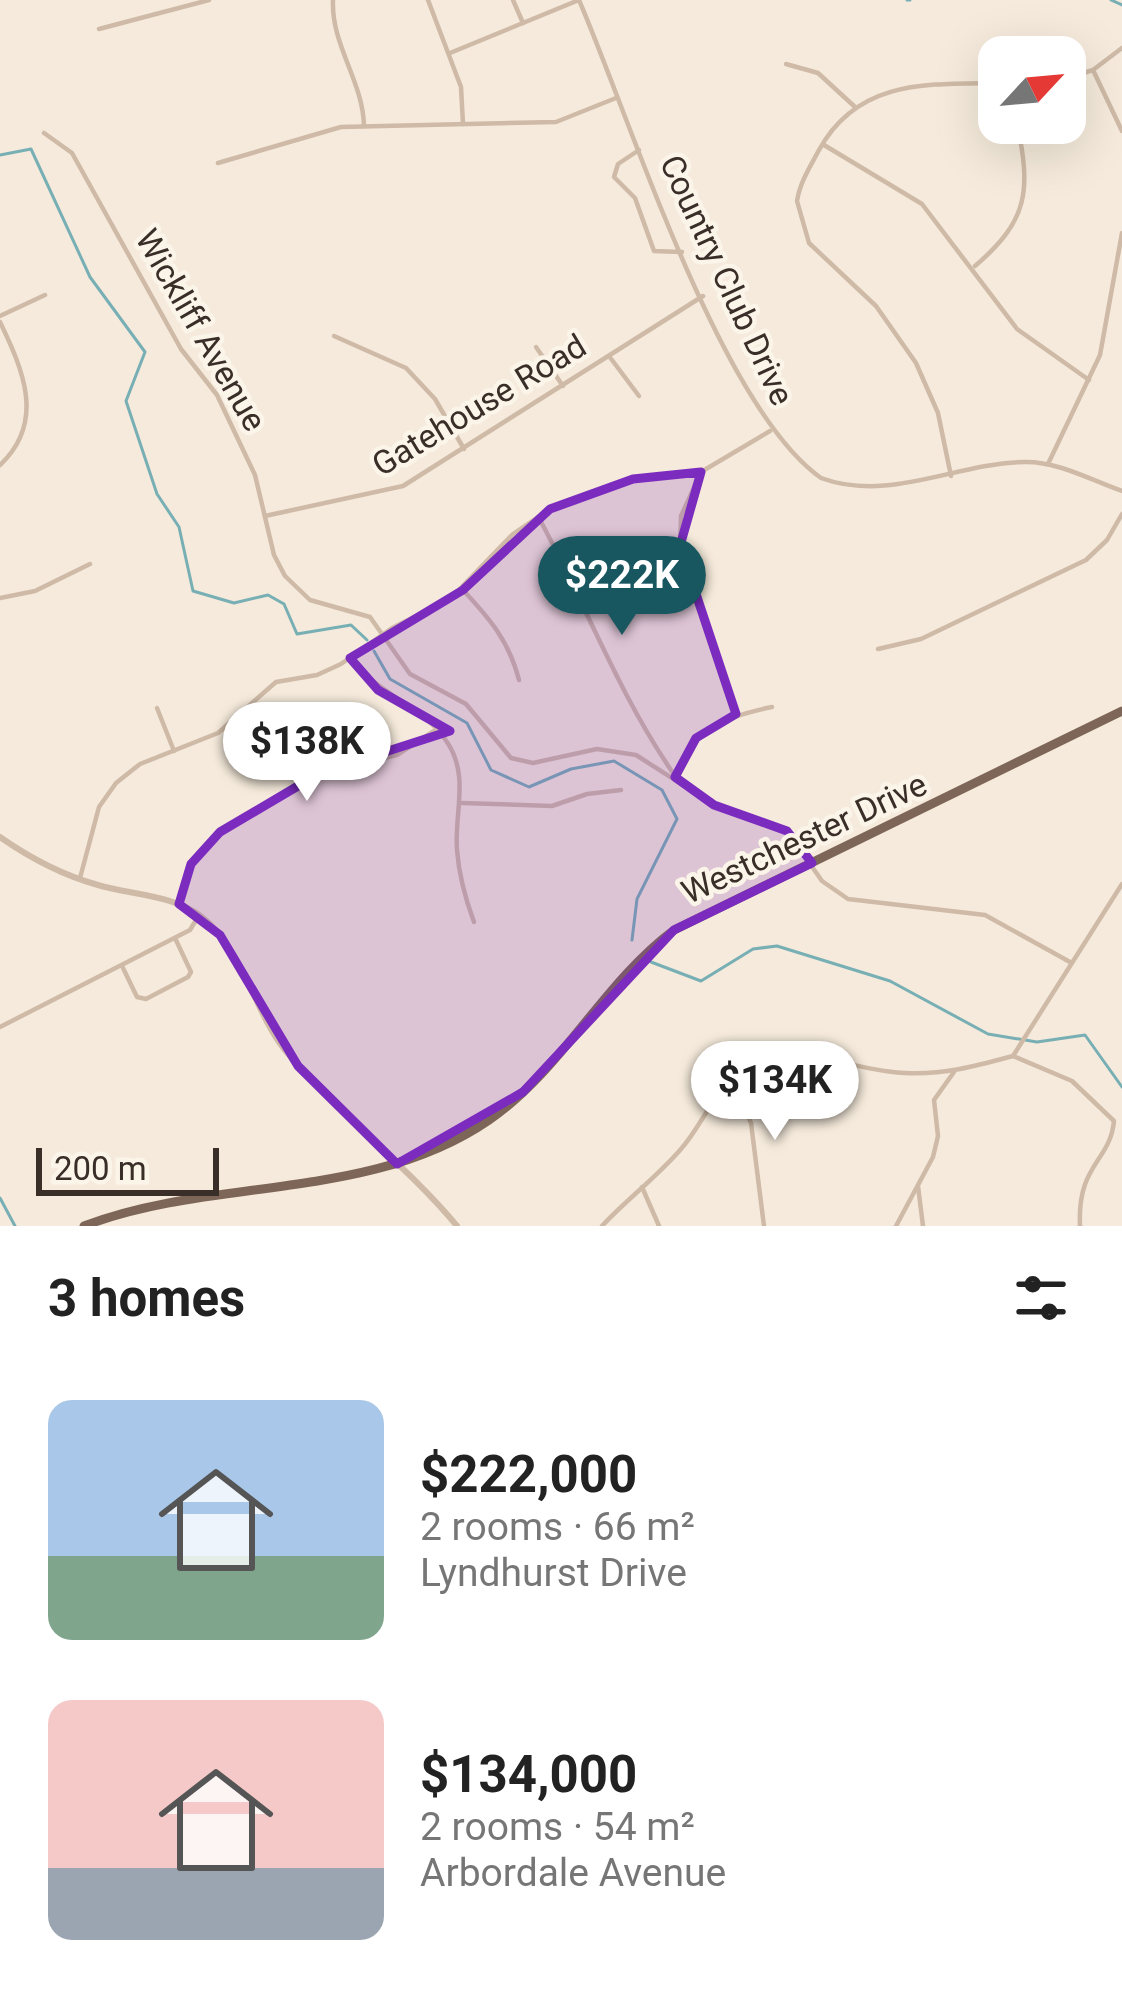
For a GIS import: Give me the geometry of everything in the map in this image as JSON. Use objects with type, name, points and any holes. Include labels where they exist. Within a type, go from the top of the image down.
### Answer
[{"type":"main road","name":"Westchester Drive","points":[[84,1226],[157,1204],[397,1164],[489,1120],[523,1092],[622,976],[674,930],[1122,711]]},
{"type":"street","points":[[99,29],[209,0]]},
{"type":"street","points":[[333,0],[335,26],[361,94],[364,126]]},
{"type":"street","points":[[428,0],[461,86],[463,124]]},
{"type":"street","points":[[513,0],[523,23]]},
{"type":"street","points":[[450,53],[579,0]]},
{"type":"street","name":"Country Club Drive","points":[[579,0],[703,296],[772,429],[810,470],[833,482],[889,485],[999,464],[1048,464],[1122,491]]},
{"type":"street","points":[[1086,72],[1122,49]]},
{"type":"street","points":[[786,64],[818,73],[854,106]]},
{"type":"street","points":[[1093,70],[1122,131]]},
{"type":"street","points":[[951,476],[938,413],[916,363],[876,306],[817,253],[801,228],[799,190],[822,145],[854,106],[914,85],[978,83]]},
{"type":"street","points":[[218,163],[341,127],[556,122],[618,98]]},
{"type":"street","name":"Wickliff Avenue","points":[[44,133],[72,153],[181,349],[217,395],[255,475],[276,559],[296,589],[325,605],[364,614],[385,633],[410,674],[466,704],[512,758],[533,763],[609,749],[636,755],[714,805],[787,830],[824,883],[848,898],[985,915],[1070,962]]},
{"type":"street","points":[[973,268],[1006,238],[1021,209],[1026,166],[1021,144]]},
{"type":"street","points":[[822,145],[922,204],[1017,329],[1089,380]]},
{"type":"street","points":[[639,150],[618,164],[616,180],[635,198],[654,250],[682,252]]},
{"type":"street","points":[[1048,464],[1100,355],[1122,233]]},
{"type":"street","points":[[0,465],[19,442],[28,408],[23,376],[0,319],[45,295]]},
{"type":"street","name":"Gatehouse Road","points":[[265,516],[384,493],[464,449],[703,296]]},
{"type":"street","points":[[334,336],[394,361],[418,378],[464,449]]},
{"type":"street","points":[[536,347],[563,386]]},
{"type":"street","points":[[609,356],[639,395]]},
{"type":"street","points":[[80,878],[86,846],[107,794],[140,764],[218,734],[276,682],[316,675],[463,590],[497,549],[538,516],[610,484],[700,472],[772,429]]},
{"type":"street","points":[[700,472],[681,516],[680,546],[736,714]]},
{"type":"street","points":[[878,649],[921,639],[1087,560],[1122,514]]},
{"type":"street","points":[[538,516],[586,606],[635,718],[676,778],[697,738],[736,714],[772,707]]},
{"type":"street","points":[[0,598],[35,591],[90,564]]},
{"type":"street","points":[[463,590],[494,623],[512,652],[519,680]]},
{"type":"street","points":[[350,658],[378,690],[437,729],[457,761],[456,846],[461,886],[474,922]]},
{"type":"street","points":[[157,708],[174,751]]},
{"type":"street","points":[[179,904],[191,864],[220,832],[320,773],[398,755],[437,729]]},
{"type":"street","points":[[460,802],[552,806],[587,794],[621,790]]},
{"type":"street","points":[[0,837],[44,866],[179,904],[199,915],[220,935],[285,1049],[457,1226]]},
{"type":"street","points":[[1013,1056],[1122,884]]},
{"type":"street","points":[[0,1027],[176,938],[190,930],[199,915]]},
{"type":"street","points":[[122,965],[137,997],[146,999],[191,972],[176,938]]},
{"type":"street","points":[[602,1226],[680,1150],[732,1081],[768,1061],[806,1054],[900,1073],[954,1072],[1013,1056],[1072,1081],[1114,1121],[1082,1183],[1080,1226]]},
{"type":"street","points":[[896,1226],[938,1136],[934,1100],[954,1072]]},
{"type":"street","points":[[732,1081],[751,1123],[764,1226]]},
{"type":"street","points":[[642,1186],[659,1226]]},
{"type":"street","points":[[918,1186],[923,1226]]},
{"type":"highlighted area","points":[[701,472],[680,546],[736,714],[696,738],[675,777],[714,805],[787,831],[812,863],[674,930],[523,1092],[397,1164],[298,1066],[220,935],[179,904],[191,864],[220,832],[320,773],[450,731],[378,690],[350,658],[463,590],[550,509],[633,479]]},
{"type":"waterway","points":[[1111,0],[1122,5]]},
{"type":"waterway","points":[[0,155],[31,149],[90,277],[145,352],[126,401],[157,494],[179,527],[193,591],[234,603],[268,595],[284,604],[297,634],[351,625],[367,640]]},
{"type":"waterway","points":[[374,651],[390,679],[467,723],[491,770],[529,787],[571,769],[614,761],[662,790],[677,819],[637,899],[632,940]]},
{"type":"waterway","points":[[651,962],[701,981],[753,949],[777,946],[890,981],[988,1034],[1037,1042],[1085,1035],[1122,1087]]},
{"type":"waterway","points":[[0,1198],[15,1226]]}]
